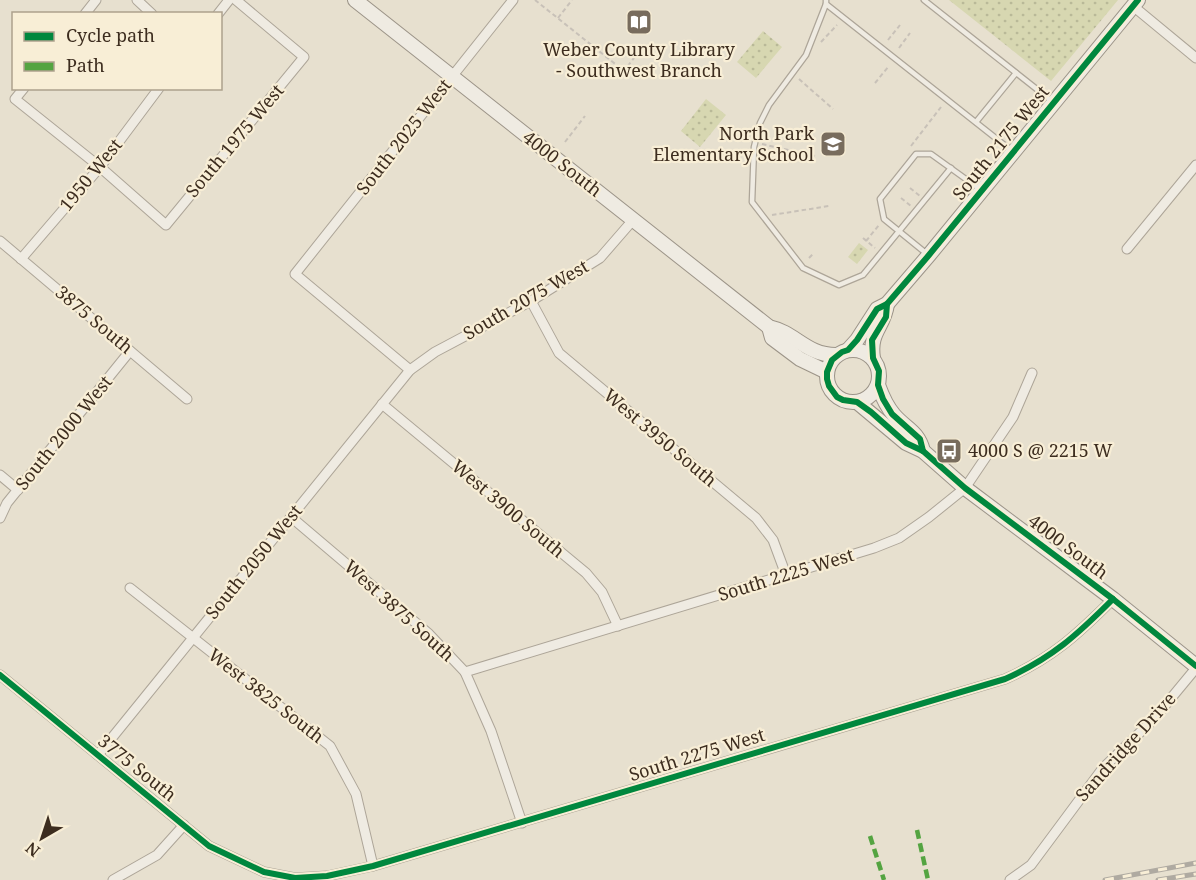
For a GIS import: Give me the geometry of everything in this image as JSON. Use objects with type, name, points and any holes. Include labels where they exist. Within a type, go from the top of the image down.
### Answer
[{"type":"street","points":[[87,12],[96,0]]},
{"type":"street","points":[[137,0],[150,12]]},
{"type":"street","points":[[220,12],[229,0]]},
{"type":"street","name":"South 1975 West","points":[[100,166],[166,225],[304,57],[236,0]]},
{"type":"street","name":"4000 South","points":[[355,0],[769,327],[783,330],[807,348],[827,355],[842,352]]},
{"type":"street","name":"South 2025 West","points":[[410,370],[295,274],[513,0]]},
{"type":"street","points":[[1135,3],[1196,58]]},
{"type":"street","name":"South 2175 West","points":[[842,352],[857,340],[878,309],[887,304],[929,255],[1135,3]]},
{"type":"street","points":[[22,90],[15,99],[100,166]]},
{"type":"street","name":"1950 West","points":[[21,259],[100,166],[157,90]]},
{"type":"street","points":[[1127,249],[1196,165]]},
{"type":"street","name":"South 2075 West","points":[[410,370],[435,352],[531,301],[600,258],[633,220]]},
{"type":"street","name":"3875 South","points":[[0,241],[187,399]]},
{"type":"street","name":"West 3950 South","points":[[531,301],[559,353],[756,518],[773,540],[786,575]]},
{"type":"street","name":"South 2175 West","points":[[873,358],[872,340],[886,317],[887,304]]},
{"type":"street","name":"4000 South","points":[[769,327],[772,338],[800,359],[827,372]]},
{"type":"street","points":[[860,350],[873,358],[879,371],[878,385],[868,399],[857,402],[837,397],[829,386],[828,366],[842,352],[860,350]]},
{"type":"street","name":"South 2000 West","points":[[0,518],[18,490],[130,351]]},
{"type":"street","name":"South 2050 West","points":[[98,755],[410,370]]},
{"type":"street","name":"South 2225 West","points":[[465,672],[874,549],[899,538],[929,518],[964,488],[1013,417],[1032,373]]},
{"type":"street","name":"4000 South","points":[[878,385],[892,414],[920,439],[923,451]]},
{"type":"street","name":"4000 South","points":[[857,402],[906,443],[923,451],[964,488],[1113,599],[1196,667]]},
{"type":"street","name":"West 3900 South","points":[[382,405],[586,573],[602,592],[618,626]]},
{"type":"street","points":[[0,475],[18,490]]},
{"type":"street","name":"West 3875 South","points":[[291,517],[429,634],[465,672],[491,731],[522,823]]},
{"type":"street","name":"West 3825 South","points":[[130,588],[330,746],[356,794],[373,866]]},
{"type":"street","name":"South 2275 West","points":[[264,872],[295,878],[327,876],[373,866],[1005,679],[1032,667],[1057,651],[1113,599]]},
{"type":"street","name":"Sandridge Drive","points":[[1010,880],[1031,865],[1103,768],[1153,720],[1196,667]]},
{"type":"street","name":"3775 South","points":[[0,675],[209,846],[264,872]]},
{"type":"street","points":[[113,880],[157,855],[184,825]]},
{"type":"lane","points":[[924,0],[1053,102]]},
{"type":"lane","points":[[951,168],[863,275],[839,285],[803,268],[752,202],[753,147],[760,123],[769,105],[806,55],[826,2],[1013,152]]},
{"type":"lane","points":[[976,122],[1016,73]]},
{"type":"lane","points":[[929,255],[884,219],[880,199],[916,154],[931,154],[981,190]]},
{"type":"path","points":[[536,0],[624,71],[640,50]]},
{"type":"path","points":[[558,18],[572,0]]},
{"type":"path","points":[[826,45],[820,40],[837,25]]},
{"type":"path","points":[[888,40],[900,25]]},
{"type":"path","points":[[899,48],[910,33]]},
{"type":"path","points":[[875,83],[889,66]]},
{"type":"path","points":[[795,76],[833,109]]},
{"type":"path","points":[[910,146],[941,107]]},
{"type":"path","points":[[565,142],[585,116]]},
{"type":"path","points":[[762,144],[815,156]]},
{"type":"path","points":[[910,188],[925,200]]},
{"type":"path","points":[[901,198],[917,211]]},
{"type":"path","points":[[770,216],[829,206]]},
{"type":"path","points":[[875,248],[865,239],[879,225]]},
{"type":"path","points":[[809,258],[813,255]]},
{"type":"green space","points":[[949,0],[1118,0],[1051,81]]},
{"type":"green space","points":[[763,31],[782,47],[756,78],[737,62]]},
{"type":"green space","points":[[706,99],[726,115],[700,147],[681,131]]},
{"type":"green space","points":[[859,243],[868,250],[857,264],[848,257]]},
{"type":"railway","points":[[1105,880],[1196,863]]},
{"type":"railway","points":[[1158,880],[1196,874]]},
{"type":"marked path","points":[[917,830],[928,880]]},
{"type":"marked path","points":[[870,836],[884,880]]},
{"type":"cycle path","points":[[1138,0],[929,255],[887,304],[877,309],[857,340],[848,350],[832,360],[827,379],[837,397],[857,402],[871,412],[906,443],[923,451],[965,488],[1113,599],[1196,666]]},
{"type":"cycle path","points":[[887,304],[886,317],[872,340],[873,358],[879,371],[878,385],[892,414],[920,439],[923,451]]},
{"type":"cycle path","points":[[0,675],[209,846],[264,872],[295,878],[327,876],[373,866],[1005,679],[1037,663],[1063,645],[1113,599]]},
{"type":"place","name":"Weber County Library - Southwest Branch","points":[[639,22]]},
{"type":"place","name":"North Park Elementary School","points":[[833,144]]},
{"type":"place","name":"4000 S @ 2215 W","points":[[949,451]]}]
